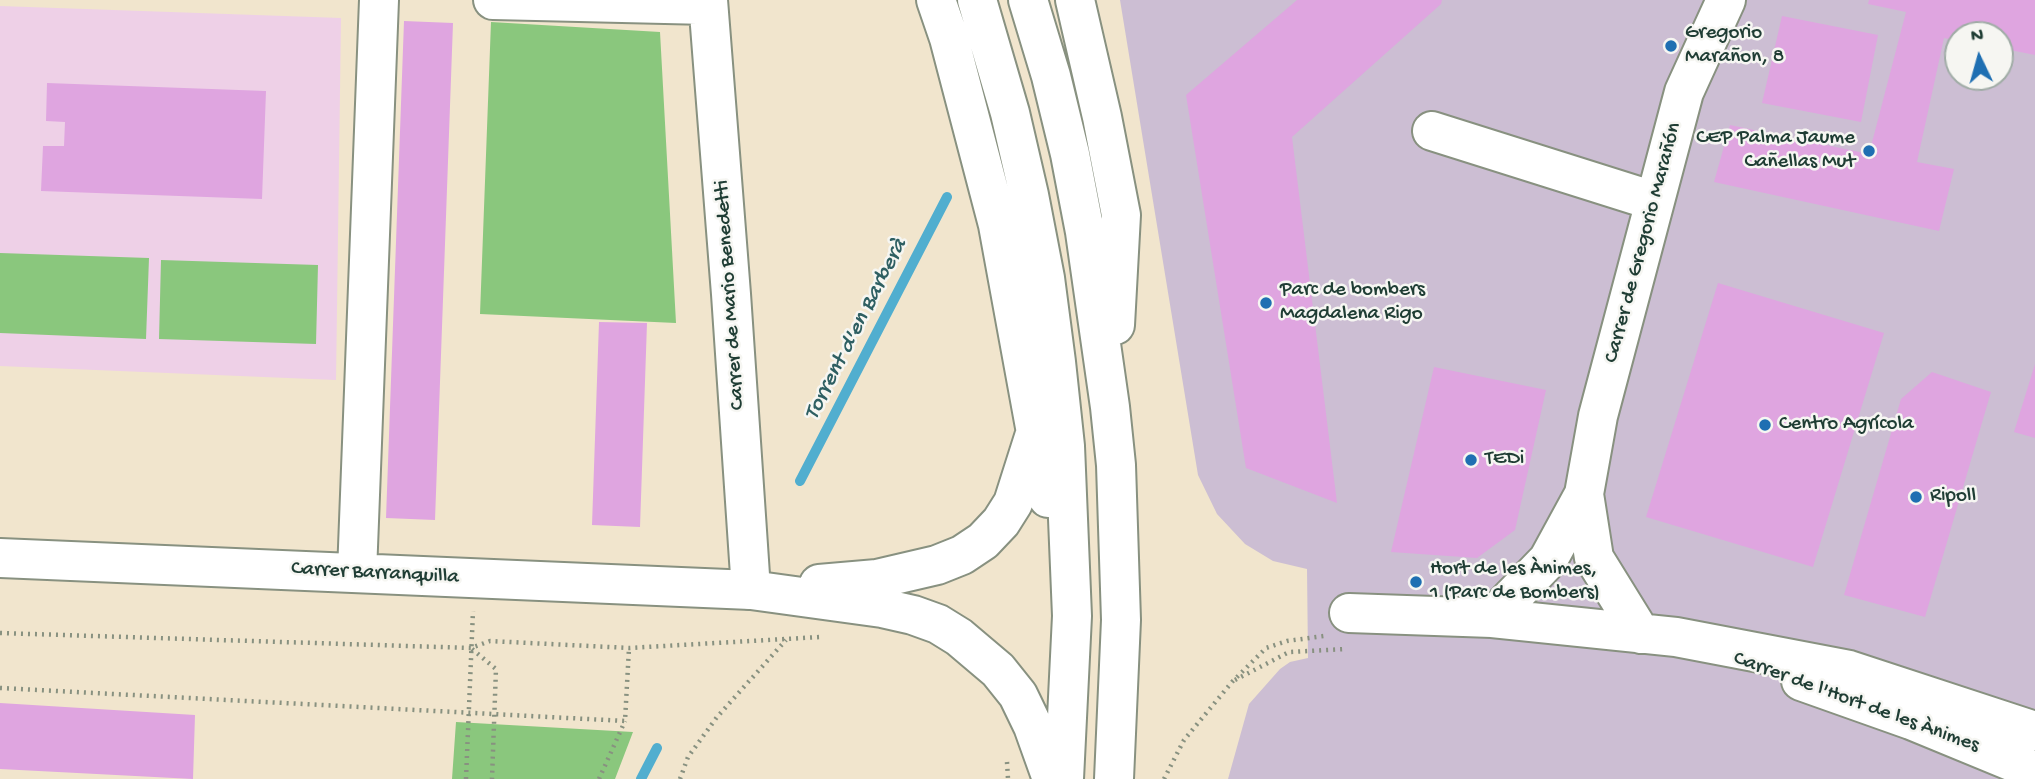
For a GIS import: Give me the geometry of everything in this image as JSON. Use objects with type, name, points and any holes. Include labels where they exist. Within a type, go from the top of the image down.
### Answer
[{"type":"main road","points":[[358,573],[379,0]]},
{"type":"main road","points":[[492,0],[708,2]]},
{"type":"main road","points":[[936,0],[998,225],[1035,432],[1072,616]]},
{"type":"main road","points":[[977,0],[1010,113],[1045,278],[1065,446],[1072,616],[1064,779]]},
{"type":"main road","points":[[1028,0],[1051,76],[1072,167],[1085,232],[1110,407],[1116,466],[1121,620],[1114,779]]},
{"type":"main road","points":[[1075,0],[1121,215],[1110,407]]},
{"type":"main road","name":"Carrer de Gregorio Marañón","points":[[1492,618],[1548,560],[1584,494],[1598,416],[1684,92],[1726,0]]},
{"type":"main road","name":"Carrer de Mario Benedetti","points":[[708,2],[751,590]]},
{"type":"main road","points":[[1432,131],[1654,201]]},
{"type":"main road","points":[[751,590],[877,579],[937,565],[962,555],[983,541],[1001,522],[1013,503],[1035,432]]},
{"type":"main road","name":"Carrer de Gregorio Marañón","points":[[1584,494],[1594,558],[1659,636]]},
{"type":"main road","name":"Carrer Barranquilla","points":[[0,558],[751,590]]},
{"type":"main road","points":[[751,590],[882,608],[939,624],[998,670],[1017,695],[1033,726],[1052,779]]},
{"type":"main road","name":"Carrer de l'Hort de les Ànimes","points":[[1349,613],[1492,618],[1659,636],[1849,670],[2035,731]]},
{"type":"main road","name":"Carrer de l'Hort de les Ànimes","points":[[1659,636],[1911,720],[2035,771]]},
{"type":"path","points":[[467,779],[475,579]]},
{"type":"path","points":[[1164,779],[1184,740],[1232,682],[1289,652],[1350,649],[1349,613]]},
{"type":"path","points":[[0,633],[471,648],[490,641],[629,648],[786,640],[717,717],[688,757],[680,779]]},
{"type":"path","points":[[471,648],[496,669],[492,779]]},
{"type":"path","points":[[599,779],[625,721],[629,648]]},
{"type":"path","points":[[0,688],[625,721]]},
{"type":"shaded area","points":[[1120,0],[2035,0],[2035,779],[1228,779],[1249,704],[1280,669],[1290,662],[1308,658],[1307,569],[1273,561],[1245,544],[1217,514],[1198,475]]},
{"type":"shaded area","points":[[0,6],[341,18],[336,380],[0,366]]},
{"type":"green space","points":[[491,22],[660,32],[676,323],[480,314]]},
{"type":"green space","points":[[0,253],[149,258],[146,339],[0,333]]},
{"type":"green space","points":[[161,260],[318,265],[316,344],[159,339]]},
{"type":"green space","points":[[456,722],[633,732],[615,779],[452,779]]},
{"type":"building","name":"Parc de bombers Magdalena Rigo","points":[[1297,0],[1442,0],[1441,4],[1292,137],[1337,503],[1246,468],[1186,95]]},
{"type":"building","points":[[1869,0],[2035,0],[2035,55],[2014,51],[2014,21],[1944,21],[1944,38],[1917,162],[1954,169],[1939,231],[1714,182],[1730,125],[1869,154],[1906,12],[1868,4]]},
{"type":"building","points":[[1782,16],[1878,35],[1861,122],[1762,103]]},
{"type":"building","points":[[404,21],[453,23],[435,520],[386,518]]},
{"type":"building","points":[[47,83],[266,91],[262,199],[41,191],[43,146],[64,146],[65,122],[46,121]]},
{"type":"building","name":"Centro Agrícola","points":[[1718,283],[1884,333],[1813,567],[1646,517]]},
{"type":"building","points":[[599,322],[647,323],[640,527],[592,525]]},
{"type":"building","points":[[2035,364],[2035,438],[2014,432]]},
{"type":"building","name":"TEDi","points":[[1434,367],[1546,390],[1515,530],[1477,558],[1391,552]]},
{"type":"building","name":"Ripoll","points":[[1932,372],[1991,392],[1925,617],[1844,595],[1901,399]]},
{"type":"building","points":[[0,703],[195,715],[193,779],[0,769]]},
{"type":"waterway","name":"Torrent d'en Barberà","points":[[800,481],[947,197]]},
{"type":"waterway","name":"Torrent d'en Barberà","points":[[641,779],[657,748]]},
{"type":"place","name":"Gregorio Marañon, 8","points":[[1671,46]]},
{"type":"place","name":"CEP Palma Jaume Cañellas Mut","points":[[1869,151]]},
{"type":"place","name":"Parc de bombers Magdalena Rigo","points":[[1266,303]]},
{"type":"place","name":"Centro Agrícola","points":[[1765,425]]},
{"type":"place","name":"TEDi","points":[[1471,460]]},
{"type":"place","name":"Ripoll","points":[[1916,497]]},
{"type":"place","name":"Hort de les Ànimes, 1 (Parc de Bombers)","points":[[1416,582]]}]
